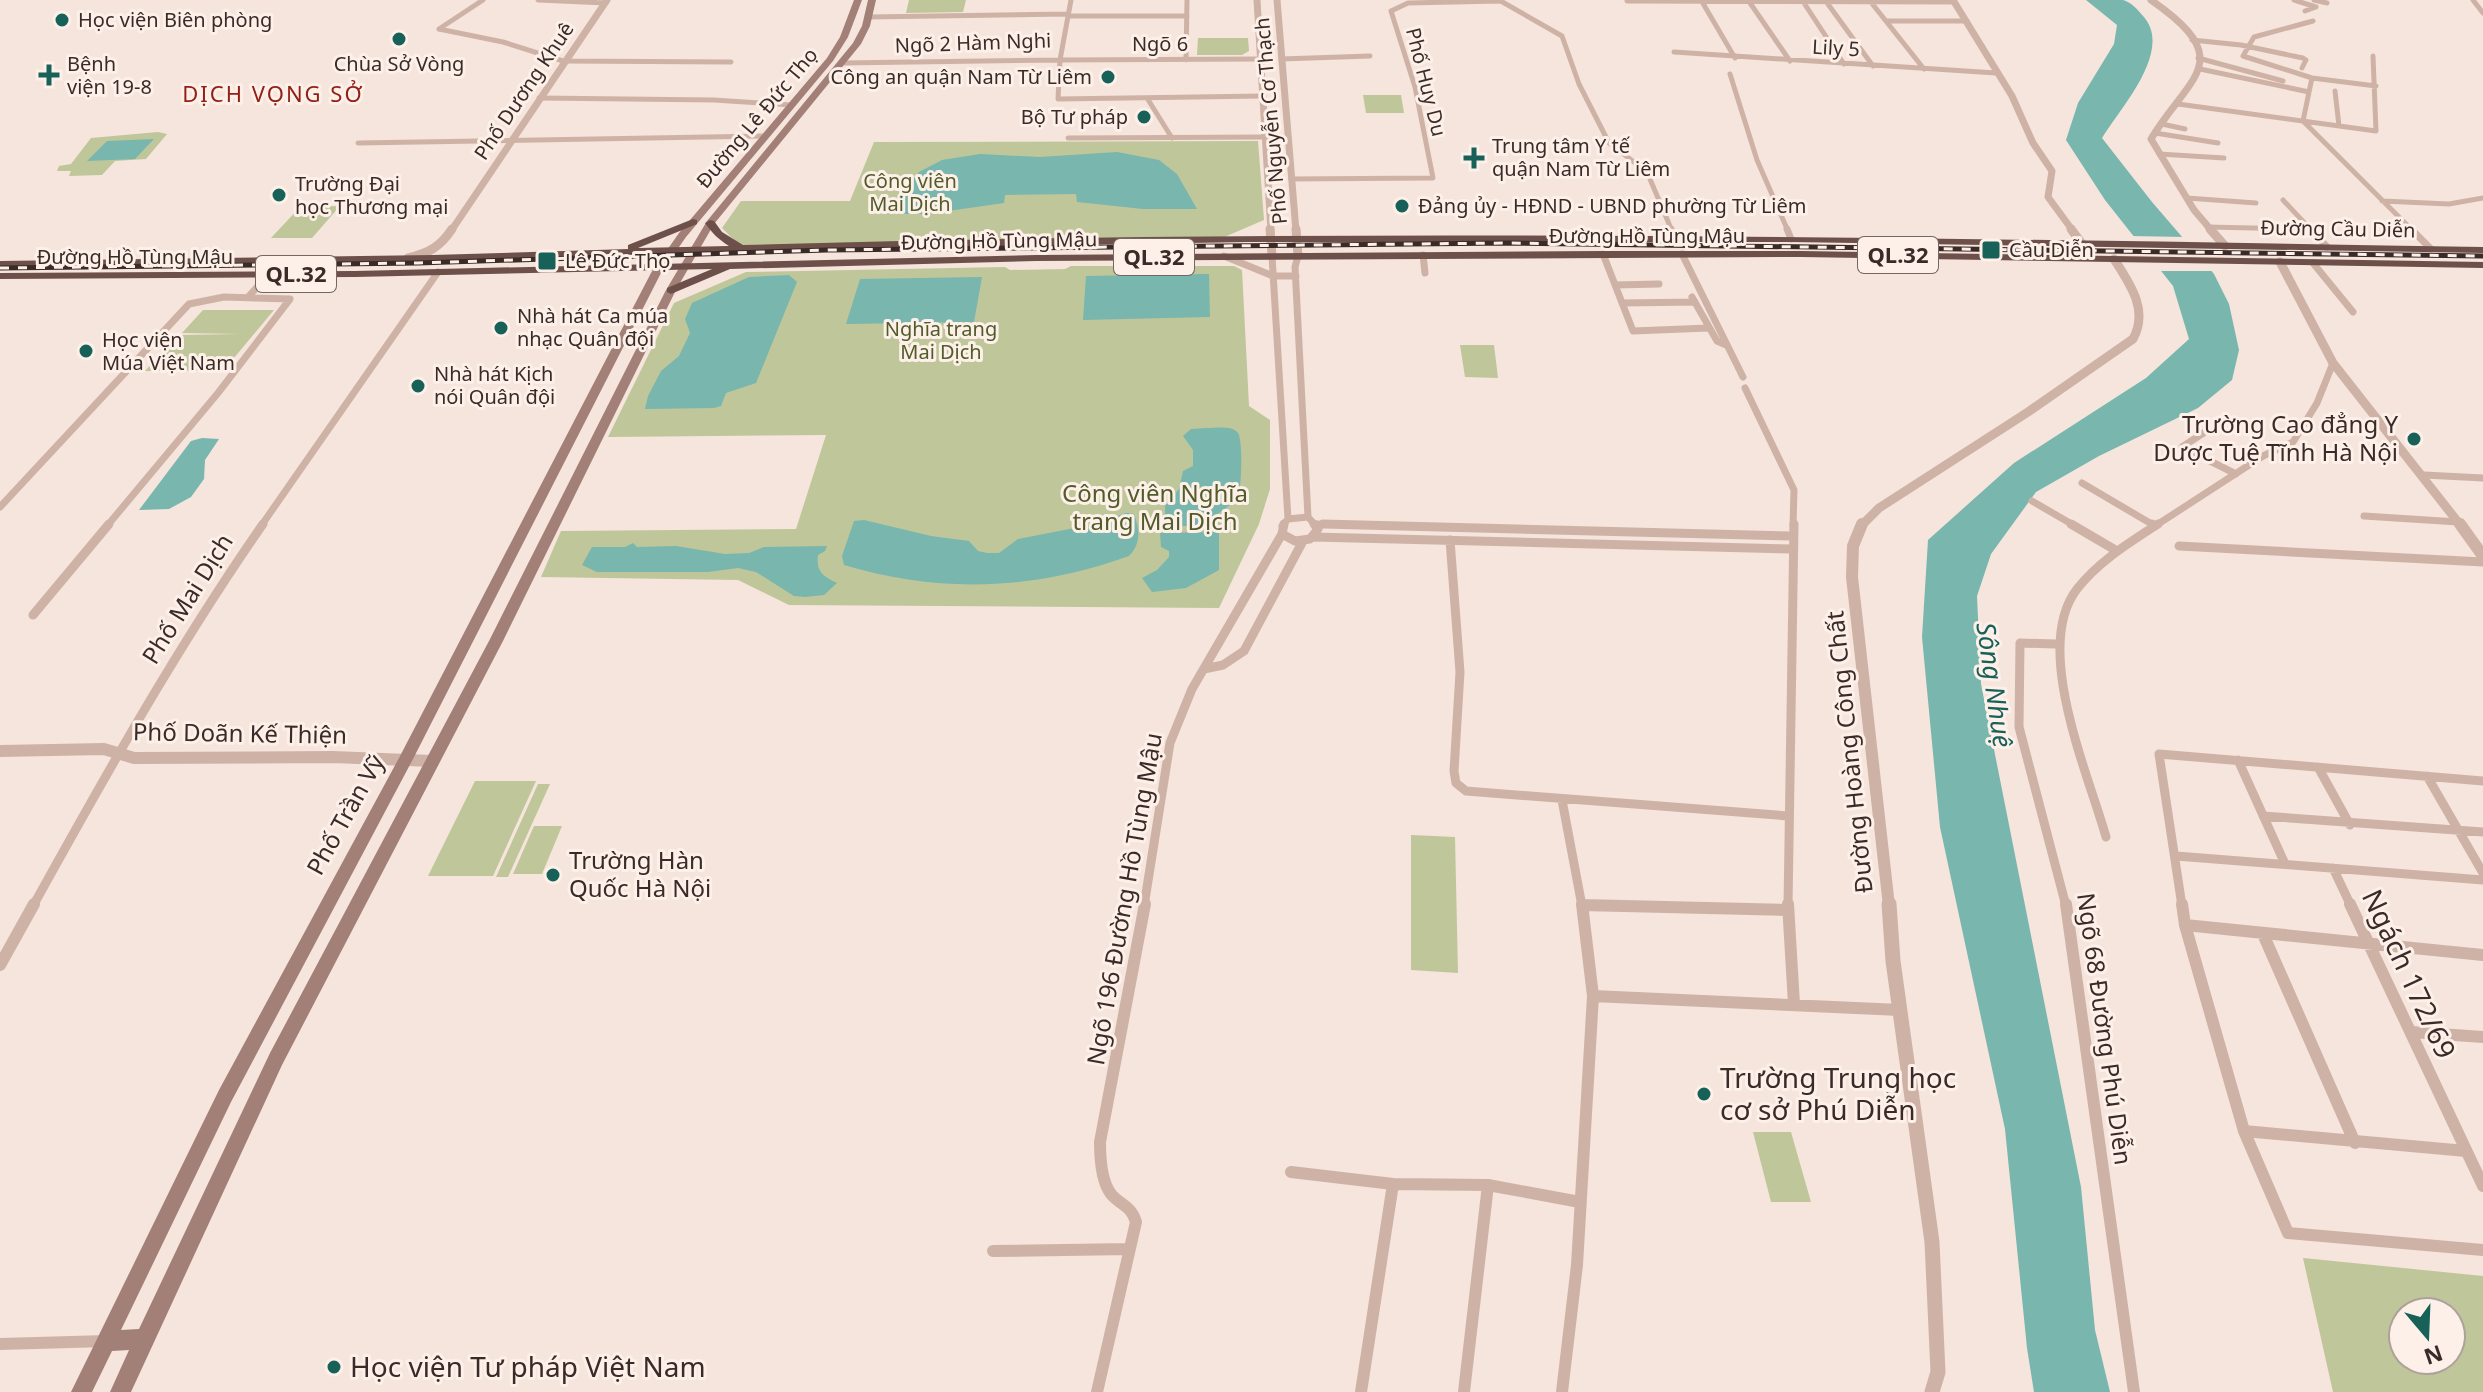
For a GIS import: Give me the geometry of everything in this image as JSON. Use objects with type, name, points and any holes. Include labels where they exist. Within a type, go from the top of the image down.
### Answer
[{"type":"highway","points":[[622,251],[696,218]]},
{"type":"highway","points":[[713,219],[718,234],[740,248]]},
{"type":"highway","name":"Đường Hồ Tùng Mậu","points":[[0,264],[1270,239],[1791,239],[2193,245]]},
{"type":"highway","points":[[1592,239],[1600,254]]},
{"type":"highway","points":[[1675,239],[1682,254]]},
{"type":"highway","points":[[1833,240],[1841,254]]},
{"type":"highway","points":[[1036,258],[1038,243]]},
{"type":"highway","points":[[1072,258],[1073,243]]},
{"type":"highway","name":"Đường Cầu Diễn","points":[[2193,245],[2483,250]]},
{"type":"highway","name":"Đường Hồ Tùng Mậu","points":[[0,276],[438,272],[686,264],[1224,256],[1841,254],[2207,260]]},
{"type":"highway","name":"Đường Cầu Diễn","points":[[2207,260],[2483,265]]},
{"type":"highway","points":[[106,275],[120,261]]},
{"type":"highway","points":[[155,275],[170,261]]},
{"type":"highway","points":[[671,290],[735,264]]},
{"type":"main road","name":"Đường Lê Đức Thọ","points":[[660,265],[842,41],[858,0]]},
{"type":"main road","name":"Đường Lê Đức Thọ","points":[[686,264],[713,219],[857,44],[869,17],[872,0]]},
{"type":"main road","points":[[696,218],[713,219]]},
{"type":"main road","name":"Phố Trần Vỹ","points":[[120,1392],[276,1059],[500,633],[686,264]]},
{"type":"main road","name":"Phố Trần Vỹ","points":[[81,1392],[225,1096],[406,759],[660,265]]},
{"type":"main road","points":[[107,1341],[145,1339]]},
{"type":"street","points":[[483,0],[439,29],[503,42],[563,61],[731,62]]},
{"type":"street","points":[[538,0],[606,1]]},
{"type":"street","name":"Ngõ 2 Hàm Nghi","points":[[843,63],[1060,60],[1071,0]]},
{"type":"street","points":[[1186,60],[1187,0]]},
{"type":"street","name":"Phố Nguyễn Cơ Thạch","points":[[1257,0],[1272,256]]},
{"type":"street","name":"Phố Nguyễn Cơ Thạch","points":[[1277,0],[1298,256]]},
{"type":"street","points":[[1701,0],[1735,58]]},
{"type":"street","points":[[1748,0],[1790,61]]},
{"type":"street","points":[[1802,0],[1844,64]]},
{"type":"street","points":[[1825,0],[1873,66]]},
{"type":"street","points":[[2151,0],[2179,21],[2192,40],[2200,69],[2151,139],[2207,227],[2225,246]]},
{"type":"street","points":[[2294,0],[2316,7],[2305,11]]},
{"type":"street","points":[[2314,0],[2327,3]]},
{"type":"street","points":[[2473,0],[2483,13]]},
{"type":"street","name":"Phố Dương Khuê","points":[[443,242],[606,1]]},
{"type":"street","points":[[1499,1],[1562,36],[1579,84],[1609,143],[1647,172],[1675,239]]},
{"type":"street","name":"Phố Huy Du","points":[[1291,179],[1433,178],[1415,87],[1391,11],[1408,3],[1499,1]]},
{"type":"street","points":[[1627,1],[1954,1],[2012,96],[2033,143],[2052,171],[2048,197],[2052,207],[2082,244]]},
{"type":"street","points":[[1870,1],[1924,69]]},
{"type":"street","points":[[869,17],[1187,14]]},
{"type":"street","points":[[1886,21],[1967,21]]},
{"type":"street","points":[[2313,21],[2254,37],[2244,57],[2312,78],[2376,86]]},
{"type":"street","points":[[2192,40],[2248,46],[2303,58],[2306,60],[2302,68]]},
{"type":"street","name":"Lily 5","points":[[1674,52],[1996,73]]},
{"type":"street","points":[[1261,59],[1370,56]]},
{"type":"street","points":[[2178,104],[2376,131],[2373,56]]},
{"type":"street","points":[[2198,58],[2295,84]]},
{"type":"street","name":"Ngõ 6","points":[[1060,60],[1261,59]]},
{"type":"street","points":[[1060,60],[1058,99],[1263,96]]},
{"type":"street","points":[[2200,69],[2309,92]]},
{"type":"street","points":[[1730,74],[1757,160],[1791,239]]},
{"type":"street","points":[[2303,121],[2312,78]]},
{"type":"street","points":[[2335,91],[2339,126]]},
{"type":"street","points":[[539,98],[714,100],[791,105]]},
{"type":"street","points":[[1147,98],[1172,138]]},
{"type":"street","points":[[2303,121],[2431,249]]},
{"type":"street","points":[[2161,124],[2184,129]]},
{"type":"street","points":[[2154,134],[2190,141]]},
{"type":"street","points":[[2154,134],[2218,143]]},
{"type":"street","points":[[358,143],[765,136]]},
{"type":"street","points":[[1068,138],[1265,137]]},
{"type":"street","points":[[2161,156],[2224,158]]},
{"type":"street","points":[[2161,156],[2210,162]]},
{"type":"street","points":[[2187,198],[2256,203]]},
{"type":"street","points":[[2382,201],[2458,204],[2483,198]]},
{"type":"street","points":[[2283,200],[2327,247]]},
{"type":"street","points":[[2207,227],[2295,229]]},
{"type":"street","points":[[407,258],[432,251],[443,242],[449,253],[458,257]]},
{"type":"street","points":[[1600,254],[1633,331],[1709,328]]},
{"type":"street","points":[[1682,254],[1743,377]]},
{"type":"street","points":[[1423,255],[1425,273]]},
{"type":"street","points":[[1224,256],[1273,276],[1296,276]]},
{"type":"street","points":[[1272,256],[1288,519]]},
{"type":"street","points":[[1298,256],[1296,276],[1308,517],[1318,529],[1313,537]]},
{"type":"street","name":"Đường Hoàng Công Chất","points":[[1932,1392],[1938,1372],[1932,1242],[1900,1010],[1852,577],[1856,534],[1863,519],[2025,415],[2133,339],[2141,329],[2141,315],[2132,289],[2114,259]]},
{"type":"street","points":[[2280,262],[2333,363],[2424,475],[2483,562]]},
{"type":"street","points":[[2313,263],[2353,312]]},
{"type":"street","name":"Phố Mai Dịch","points":[[0,965],[118,753],[250,538],[438,272]]},
{"type":"street","points":[[249,296],[269,274]]},
{"type":"street","points":[[1615,285],[1659,284]]},
{"type":"street","points":[[0,507],[189,304],[211,298],[288,298],[290,301],[33,615]]},
{"type":"street","points":[[1622,303],[1694,299],[1717,341],[1726,345]]},
{"type":"street","points":[[2106,837],[2061,681],[2055,644],[2061,618],[2074,591],[2096,567],[2117,551],[2236,474],[2293,442],[2317,403],[2333,363]]},
{"type":"street","points":[[1745,388],[1794,490],[1788,910],[1794,1004]]},
{"type":"street","points":[[2208,430],[2182,447],[2236,474]]},
{"type":"street","points":[[2424,475],[2483,478]]},
{"type":"street","points":[[2082,483],[2155,526]]},
{"type":"street","points":[[2032,501],[2117,551]]},
{"type":"street","points":[[2364,516],[2458,522]]},
{"type":"street","points":[[1308,517],[1288,519],[1283,523],[1282,534],[1295,541],[1313,537],[1792,549]]},
{"type":"street","points":[[1316,524],[1792,536]]},
{"type":"street","points":[[1654,532],[1658,546]]},
{"type":"street","name":"Ngõ 196 Đường Hồ Tùng Mậu","points":[[1129,1249],[1136,1222],[1133,1211],[1122,1200],[1112,1196],[1100,1154],[1134,970],[1170,743],[1192,689],[1282,534]]},
{"type":"street","points":[[1450,540],[1460,672],[1454,771],[1456,783],[1466,791],[1789,816]]},
{"type":"street","points":[[1204,669],[1223,665],[1244,651],[1303,541]]},
{"type":"street","points":[[2179,546],[2483,562]]},
{"type":"street","points":[[2374,561],[2483,562]]},
{"type":"street","name":"Ngõ 68 Đường Phú Diễn","points":[[2055,644],[2020,643],[2019,727],[2069,916],[2134,1392]]},
{"type":"street","name":"Phố Doãn Kế Thiện","points":[[0,751],[104,749],[134,758],[432,761]]},
{"type":"street","points":[[2483,781],[2159,754],[2185,925],[2244,1131],[2288,1233],[2483,1250]]},
{"type":"street","points":[[2238,760],[2285,864]]},
{"type":"street","points":[[2318,767],[2350,825]]},
{"type":"street","points":[[2427,776],[2483,873]]},
{"type":"street","points":[[1562,800],[1582,905],[1593,996],[1580,1202],[1562,1392]]},
{"type":"street","points":[[2263,816],[2350,825],[2483,832]]},
{"type":"street","points":[[2176,856],[2483,880]]},
{"type":"street","name":"Ngách 172/69","points":[[2333,868],[2483,1186]]},
{"type":"street","points":[[1582,905],[1788,910]]},
{"type":"street","points":[[2185,925],[2483,955]]},
{"type":"street","points":[[2263,934],[2355,1143]]},
{"type":"street","points":[[1593,996],[1900,1010]]},
{"type":"street","points":[[2411,1032],[2483,1037]]},
{"type":"street","points":[[2244,1131],[2466,1151]]},
{"type":"street","points":[[1291,1172],[1393,1184],[1488,1185],[1580,1202]]},
{"type":"street","points":[[1361,1392],[1393,1184]]},
{"type":"street","points":[[1464,1392],[1488,1185]]},
{"type":"street","points":[[993,1251],[1129,1249],[1097,1392]]},
{"type":"street","points":[[0,1344],[107,1341]]},
{"type":"green space","points":[[909,0],[966,0],[963,12],[906,13]]},
{"type":"green space","points":[[1198,38],[1248,38],[1249,51],[1242,55],[1197,55]]},
{"type":"green space","points":[[1363,95],[1401,95],[1404,113],[1366,113]]},
{"type":"green space","points":[[158,132],[167,134],[146,159],[115,161],[102,175],[69,176],[71,171],[57,171],[59,166],[71,164],[91,138]]},
{"type":"green space","name":"Công viên Mai Dịch","points":[[1258,141],[1264,220],[1222,238],[739,245],[722,228],[741,201],[850,201],[874,142]]},
{"type":"green space","points":[[340,206],[312,238],[271,238],[300,207]]},
{"type":"green space","name":"Công viên Nghĩa trang Mai Dịch","points":[[1071,266],[1234,266],[1242,270],[1249,406],[1270,420],[1270,489],[1259,524],[1219,608],[789,605],[738,580],[541,577],[561,531],[796,529],[826,435],[608,437],[674,303],[746,272],[1005,267],[1010,270],[1065,269]]},
{"type":"green space","points":[[203,310],[274,310],[224,370],[145,371],[178,335],[240,334],[182,333]]},
{"type":"green space","points":[[1460,345],[1494,345],[1498,378],[1465,377]]},
{"type":"green space","points":[[475,781],[536,781],[493,876],[428,876]]},
{"type":"green space","points":[[538,784],[550,784],[508,877],[496,877]]},
{"type":"green space","points":[[534,826],[562,826],[542,874],[513,874]]},
{"type":"green space","points":[[1411,835],[1455,837],[1458,973],[1411,970]]},
{"type":"green space","points":[[1753,1132],[1791,1132],[1811,1202],[1771,1202]]},
{"type":"green space","points":[[2303,1258],[2483,1276],[2483,1392],[2333,1392]]},
{"type":"water","points":[[2086,0],[2126,1],[2141,14],[2151,30],[2149,61],[2102,138],[2214,274],[2229,304],[2239,350],[2232,380],[2198,408],[2099,456],[2036,492],[1991,554],[1977,596],[1981,684],[2081,1187],[2095,1330],[2110,1392],[2034,1392],[2005,1129],[1940,827],[1922,637],[1928,540],[2014,463],[2146,378],[2189,339],[2173,286],[2105,200],[2066,140],[2078,103],[2114,44],[2117,25]]},
{"type":"water","points":[[154,139],[135,159],[87,161],[107,141]]},
{"type":"water","points":[[1117,152],[1159,160],[1177,174],[1197,209],[1143,209],[1077,202],[1076,194],[1005,195],[1004,203],[927,214],[885,212],[919,172],[942,160],[980,154],[1040,157]]},
{"type":"water","points":[[1209,274],[1210,317],[1083,320],[1086,276]]},
{"type":"water","points":[[789,275],[797,282],[756,383],[726,393],[721,406],[714,408],[645,409],[661,371],[679,356],[690,333],[685,319],[692,303],[749,277]]},
{"type":"water","points":[[982,277],[974,322],[846,324],[860,279]]},
{"type":"water","points":[[1228,428],[1238,433],[1241,445],[1237,498],[1212,519],[1214,526],[1165,526],[1165,506],[1179,489],[1183,471],[1193,466],[1193,450],[1183,436],[1191,429]]},
{"type":"water","points":[[219,439],[205,460],[204,479],[191,497],[169,509],[139,510],[191,441]]},
{"type":"water","points":[[1126,513],[1134,514],[1138,531],[1136,547],[1129,556],[1058,576],[987,584],[916,581],[844,565],[842,556],[854,521],[864,520],[931,536],[969,541],[978,551],[999,553],[1018,539],[1095,524]]},
{"type":"water","points":[[1219,532],[1219,570],[1186,588],[1152,592],[1142,578],[1157,570],[1169,557],[1169,551],[1161,547],[1160,533]]},
{"type":"water","points":[[633,543],[637,547],[676,546],[725,554],[749,553],[764,547],[827,546],[818,555],[819,569],[837,583],[824,595],[805,597],[794,596],[756,572],[738,568],[708,572],[597,572],[582,565],[592,547],[625,547]]},
{"type":"pier","name":"Cầu Diễn","points":[[2129,236],[2186,237],[2215,271],[2158,271]]},
{"type":"railway","points":[[0,268],[418,263],[827,250],[1507,243],[2483,256]]},
{"type":"place","name":"Học viện Biên phòng","points":[[62,20]]},
{"type":"place","name":"Chùa Sở Vòng","points":[[399,39]]},
{"type":"place","name":"Bệnh viện 19-8","points":[[49,75]]},
{"type":"place","name":"Công an quận Nam Từ Liêm","points":[[1108,77]]},
{"type":"place","name":"Bộ Tư pháp","points":[[1144,117]]},
{"type":"place","name":"Trung tâm Y tế quận Nam Từ Liêm","points":[[1474,158]]},
{"type":"place","name":"Trường Đại học Thương mại","points":[[279,195]]},
{"type":"place","name":"Đảng ủy - HĐND - UBND phường Từ Liêm","points":[[1402,206]]},
{"type":"place","name":"Cầu Diễn","points":[[1991,250]]},
{"type":"place","name":"Lê Đức Thọ","points":[[547,261]]},
{"type":"place","name":"Nhà hát Ca múa nhạc Quân đội","points":[[501,328]]},
{"type":"place","name":"Học viện Múa Việt Nam","points":[[86,351]]},
{"type":"place","name":"Nhà hát Kịch nói Quân đội","points":[[418,386]]},
{"type":"place","name":"Trường Cao đẳng Y Dược Tuệ Tĩnh Hà Nội","points":[[2414,439]]},
{"type":"place","name":"Trường Hàn Quốc Hà Nội","points":[[553,875]]},
{"type":"place","name":"Trường Trung học cơ sở Phú Diễn","points":[[1704,1094]]},
{"type":"place","name":"Học viện Tư pháp Việt Nam","points":[[334,1367]]},
{"type":"district","name":"DỊCH VỌNG SỞ","points":[[273,94]]},
{"type":"park label","name":"Nghĩa trang Mai Dịch","points":[[941,340]]},
{"type":"water label","name":"Sông Nhuệ","points":[[1994,685]]}]
